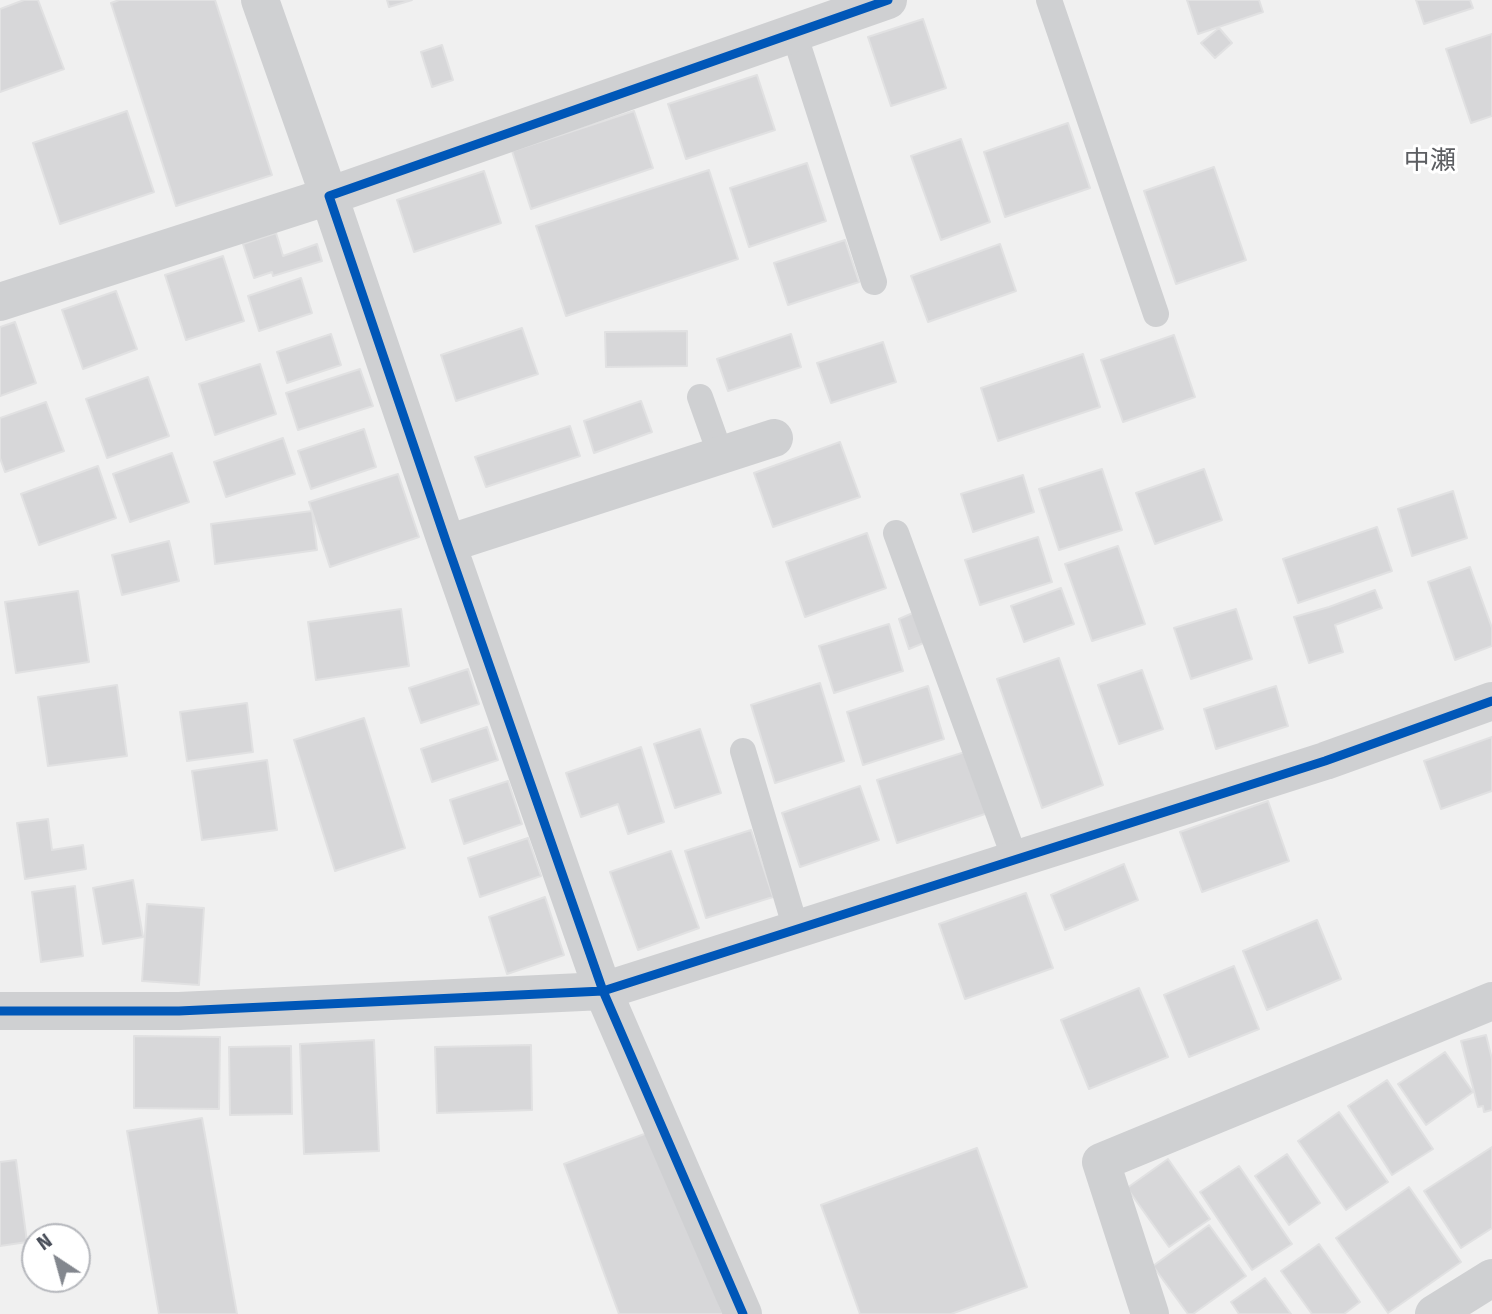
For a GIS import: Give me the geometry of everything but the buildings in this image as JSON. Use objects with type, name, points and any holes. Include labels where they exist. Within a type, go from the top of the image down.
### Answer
[{"type":"street","points":[[260,0],[603,991],[743,1314]]},
{"type":"street","points":[[0,302],[329,197],[888,0]]},
{"type":"street","points":[[447,544],[774,438]]},
{"type":"street","points":[[0,1011],[178,1011],[603,991],[1325,761],[1492,701]]},
{"type":"street","points":[[1150,1314],[1101,1162],[1492,1001]]},
{"type":"street","points":[[1435,1314],[1492,1278]]},
{"type":"lane","points":[[1049,0],[1156,314]]},
{"type":"lane","points":[[794,33],[874,282]]},
{"type":"lane","points":[[700,397],[721,456]]},
{"type":"lane","points":[[896,533],[1015,859]]},
{"type":"lane","points":[[743,751],[796,929]]},
{"type":"cycle path","points":[[743,1314],[603,991],[329,196],[888,0]]},
{"type":"cycle path","points":[[0,1011],[179,1011],[603,991],[1325,761],[1492,701]]},
{"type":"district","name":"中瀬","points":[[1430,162]]}]
